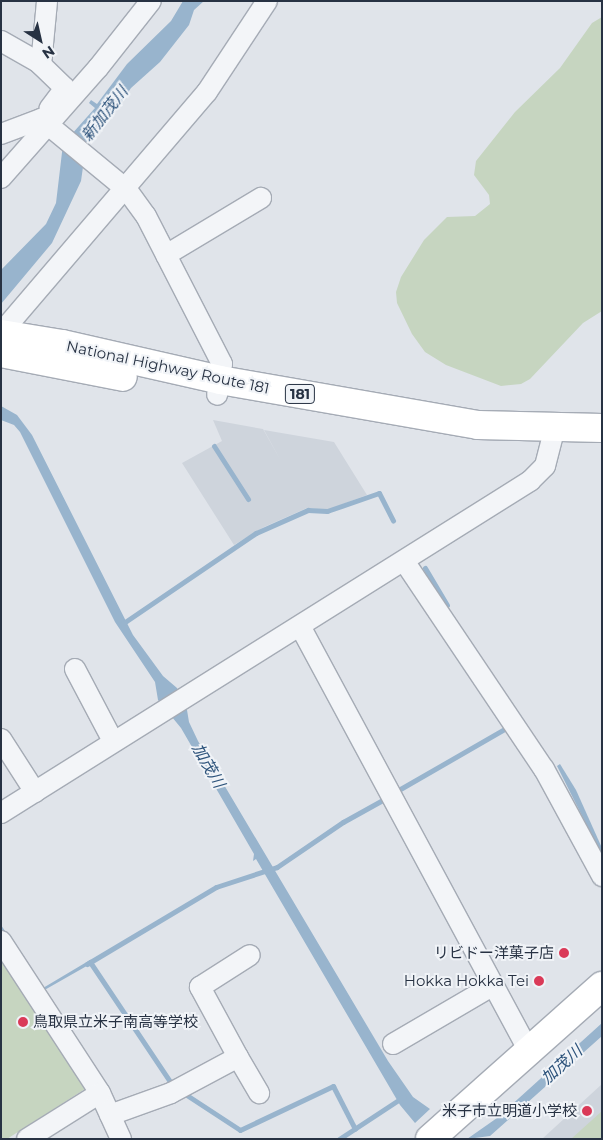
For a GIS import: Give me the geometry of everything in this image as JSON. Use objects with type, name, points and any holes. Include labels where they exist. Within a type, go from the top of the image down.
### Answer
[{"type":"main road","name":"National Highway Route 181","points":[[1,334],[62,344],[327,416],[434,432],[554,433],[602,428]]},
{"type":"main road","name":"National Highway Route 181","points":[[1,353],[219,387]]},
{"type":"main road","name":"National Highway Route 181","points":[[554,433],[602,444]]},
{"type":"main road","points":[[430,1139],[602,986]]},
{"type":"street","points":[[41,65],[47,1]]},
{"type":"street","points":[[1,178],[151,1]]},
{"type":"street","points":[[1,334],[207,92],[267,1]]},
{"type":"street","points":[[1,41],[41,65],[64,88],[48,124]]},
{"type":"street","points":[[1,134],[48,124]]},
{"type":"street","points":[[48,124],[124,188],[146,216],[222,364],[219,387]]},
{"type":"street","points":[[166,255],[261,198]]},
{"type":"street","points":[[1,813],[404,562],[542,472],[554,433]]},
{"type":"street","points":[[404,562],[544,770],[602,876]]},
{"type":"street","points":[[300,626],[529,1051]]},
{"type":"street","points":[[75,669],[114,741]]},
{"type":"street","points":[[1,739],[34,792]]},
{"type":"street","points":[[1,941],[100,1093],[121,1139]]},
{"type":"street","points":[[250,955],[200,987],[259,1093]]},
{"type":"street","points":[[393,1044],[494,985]]},
{"type":"street","points":[[110,1115],[171,1092],[238,1057]]},
{"type":"street","points":[[27,1139],[100,1093]]},
{"type":"shaded area","points":[[213,420],[263,429],[281,461],[264,430],[334,442],[367,495],[327,510],[307,508],[264,527],[234,545],[182,463],[222,441]]},
{"type":"shaded area","name":"米子市立明道小学校","points":[[602,1084],[602,1139],[542,1139]]},
{"type":"green space","points":[[602,17],[602,311],[583,323],[530,379],[521,384],[501,386],[446,365],[425,352],[412,334],[397,303],[396,292],[401,277],[424,240],[447,217],[475,216],[490,204],[489,195],[474,175],[476,161],[515,112],[560,68],[592,23]]},
{"type":"green space","name":"鳥取県立米子南高等学校","points":[[1,959],[85,1089],[7,1139],[1,1139]]},
{"type":"green space","points":[[602,1111],[602,1139],[571,1139]]},
{"type":"water","name":"新加茂川","points":[[183,1],[204,1],[194,10],[189,25],[160,62],[131,88],[110,119],[86,146],[81,181],[52,243],[1,304],[1,270],[46,224],[56,203],[63,144],[95,108],[89,103],[91,100],[97,104],[127,64],[171,21]]},
{"type":"water","name":"加茂川","points":[[1,406],[17,415],[32,435],[133,635],[163,676],[177,688],[186,704],[189,722],[198,741],[388,1061],[413,1097],[430,1109],[415,1123],[400,1105],[256,859],[253,861],[254,854],[181,728],[158,700],[155,682],[115,622],[20,432],[14,425],[1,420]]},
{"type":"water","points":[[560,764],[576,790],[602,848],[602,856],[557,766]]},
{"type":"water","points":[[1,925],[43,988],[90,960],[92,963],[41,992],[1,931]]},
{"type":"water","name":"加茂川","points":[[602,1023],[602,1036],[490,1136],[467,1139],[497,1118]]},
{"type":"waterway","points":[[214,446],[248,499]]},
{"type":"waterway","points":[[122,624],[256,533],[308,510],[327,511],[379,493],[393,521]]},
{"type":"waterway","points":[[425,568],[447,605]]},
{"type":"waterway","points":[[395,792],[503,730]]},
{"type":"waterway","points":[[87,964],[216,887],[277,867],[343,822],[388,797]]},
{"type":"waterway","points":[[90,962],[173,1086]]},
{"type":"waterway","points":[[182,1092],[240,1130],[333,1086],[355,1129]]},
{"type":"waterway","points":[[339,1139],[403,1097]]},
{"type":"place","name":"リビドー洋菓子店","points":[[564,953]]},
{"type":"place","name":"Hokka Hokka Tei","points":[[539,981]]},
{"type":"place","name":"鳥取県立米子南高等学校","points":[[23,1022]]},
{"type":"place","name":"米子市立明道小学校","points":[[587,1111]]}]
